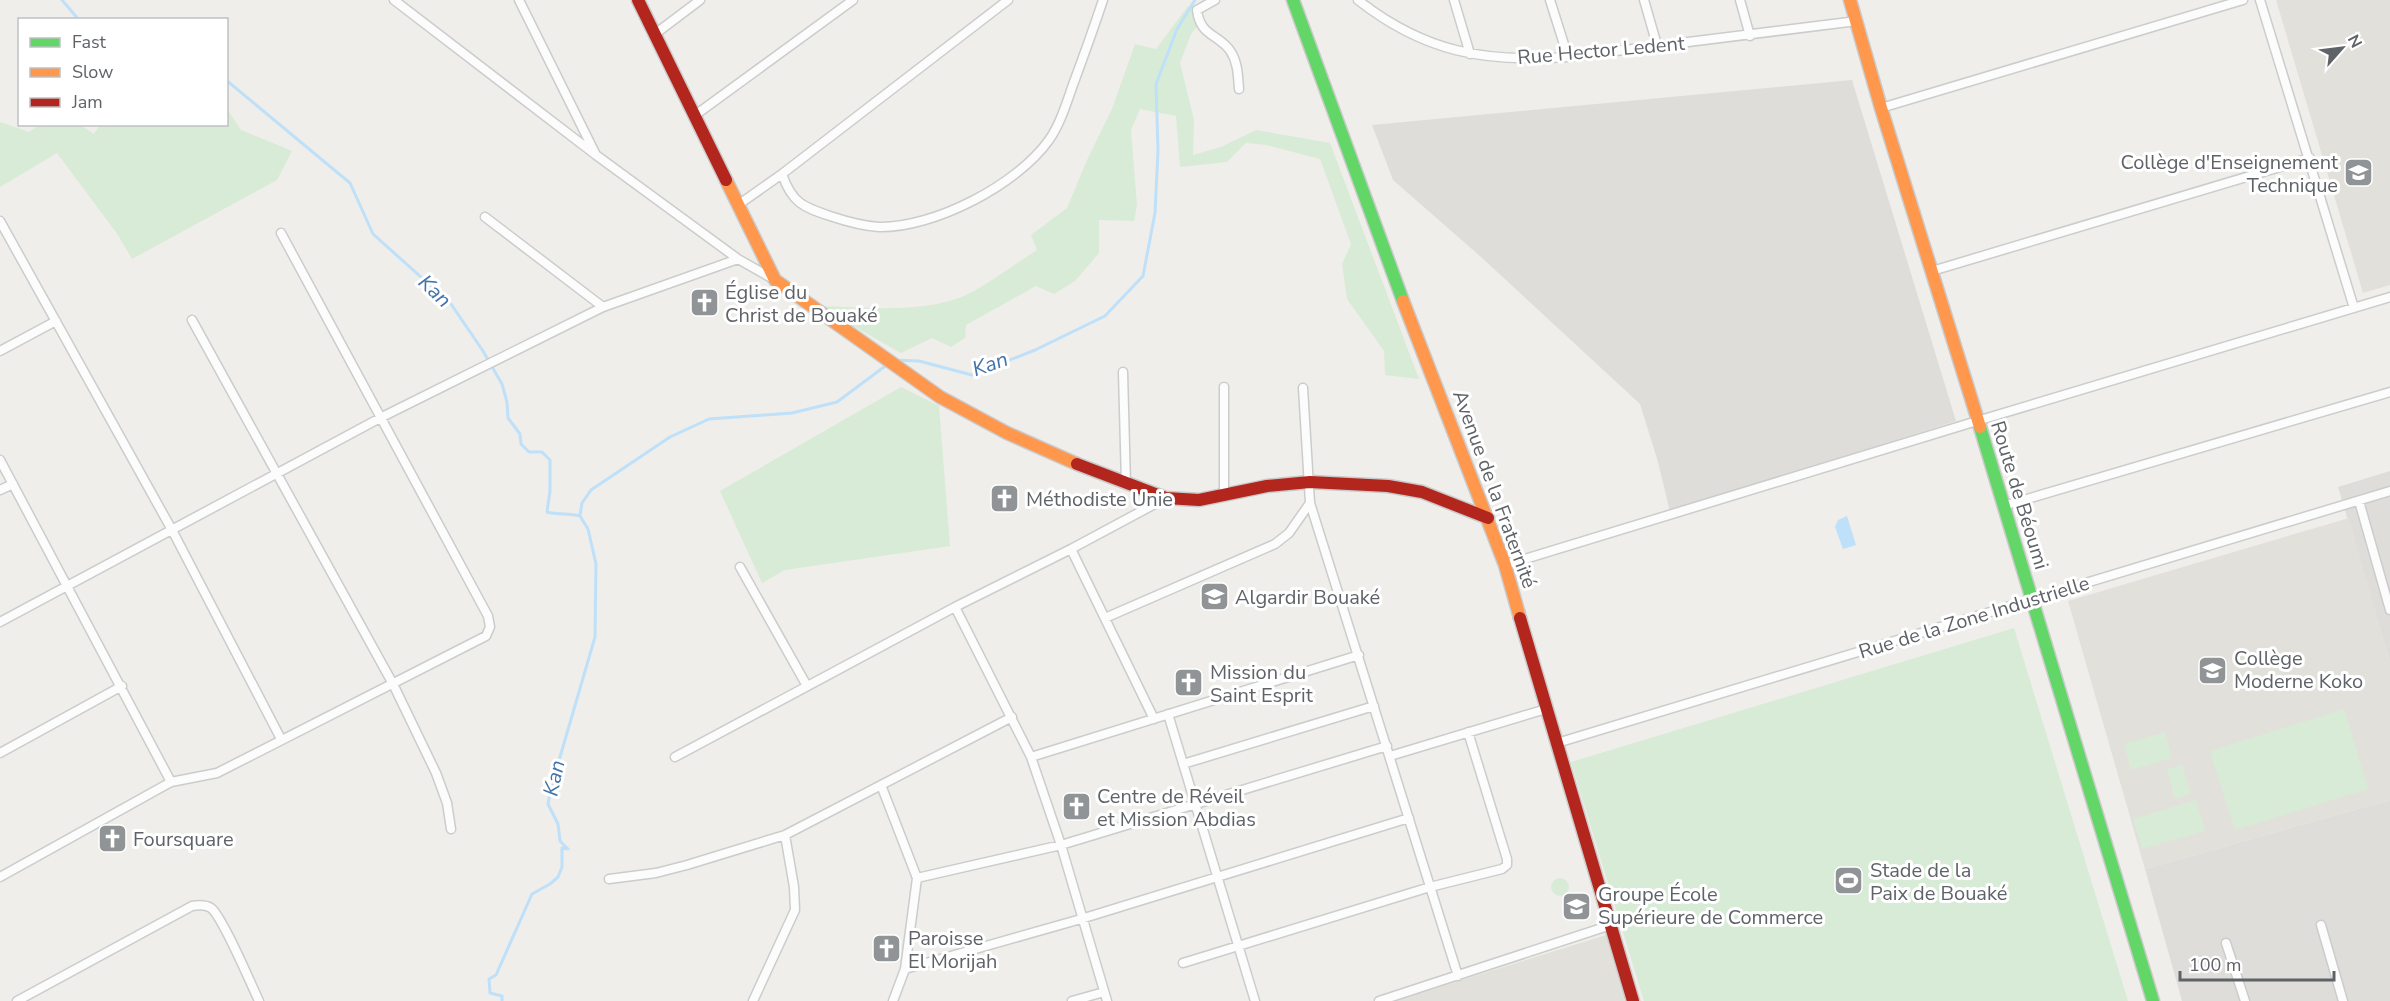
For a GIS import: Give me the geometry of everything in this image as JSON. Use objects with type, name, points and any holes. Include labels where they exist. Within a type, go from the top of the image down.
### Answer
[{"type":"street","points":[[394,0],[596,155],[738,259],[775,280],[940,397],[1007,433],[1126,484],[1166,498],[1199,500],[1267,486],[1310,482],[1388,486],[1422,492],[1488,518]]},
{"type":"street","points":[[519,0],[596,155]]},
{"type":"street","points":[[638,0],[775,280]]},
{"type":"street","points":[[655,34],[700,0]]},
{"type":"street","points":[[694,116],[853,0]]},
{"type":"street","points":[[738,205],[782,174],[1008,0]]},
{"type":"street","points":[[782,174],[787,191],[802,206],[843,220],[878,227],[906,225],[941,216],[984,196],[1035,157],[1050,140],[1063,114],[1103,0]]},
{"type":"street","points":[[1215,0],[1197,10],[1198,21],[1207,33],[1231,51],[1238,71],[1239,89]]},
{"type":"street","name":"Avenue de la Fraternité","points":[[1293,0],[1420,347],[1505,565],[1633,1001]]},
{"type":"street","name":"Rue Hector Ledent","points":[[1358,0],[1381,18],[1414,37],[1470,54],[1536,60],[1750,36],[1857,21]]},
{"type":"street","points":[[1454,0],[1470,54]]},
{"type":"street","points":[[1550,0],[1568,57]]},
{"type":"street","points":[[1644,0],[1657,45]]},
{"type":"street","points":[[1740,0],[1750,36]]},
{"type":"street","name":"Route de Béoumi","points":[[1850,0],[2152,1001]]},
{"type":"street","points":[[1881,108],[2243,0]]},
{"type":"street","points":[[2260,0],[2354,308]]},
{"type":"street","points":[[1932,271],[2310,158]]},
{"type":"street","points":[[485,217],[603,307]]},
{"type":"street","points":[[0,221],[172,530],[281,740]]},
{"type":"street","points":[[0,877],[171,782],[217,773],[486,636],[490,627],[488,616],[281,233]]},
{"type":"street","points":[[0,622],[382,417],[603,307],[738,259]]},
{"type":"street","points":[[1505,565],[2390,297]]},
{"type":"street","points":[[192,320],[393,684],[436,772],[447,803],[451,829]]},
{"type":"street","points":[[0,351],[56,321]]},
{"type":"street","points":[[1123,372],[1126,484]]},
{"type":"street","points":[[1224,387],[1224,496]]},
{"type":"street","points":[[1303,388],[1310,503],[1458,976]]},
{"type":"street","points":[[2003,506],[2390,392]]},
{"type":"street","points":[[0,460],[171,782]]},
{"type":"street","points":[[0,490],[12,484]]},
{"type":"street","name":"Rue de la Zone Industrielle","points":[[1557,743],[2390,492]]},
{"type":"street","points":[[675,757],[955,607],[1166,498]]},
{"type":"street","points":[[2359,501],[2390,610]]},
{"type":"street","points":[[1105,618],[1275,544],[1289,533],[1310,503]]},
{"type":"street","points":[[1071,549],[1154,719]]},
{"type":"street","points":[[740,567],[807,686]]},
{"type":"street","points":[[955,607],[1031,757],[1107,1001]]},
{"type":"street","points":[[1031,757],[1359,655]]},
{"type":"street","points":[[0,753],[122,686]]},
{"type":"street","points":[[1184,764],[1374,706]]},
{"type":"street","points":[[1390,756],[1546,709]]},
{"type":"street","points":[[1168,714],[1255,1001]]},
{"type":"street","points":[[609,879],[656,873],[785,835],[1012,717]]},
{"type":"street","points":[[1183,963],[1430,887],[1502,869],[1507,865],[1468,732]]},
{"type":"street","points":[[917,878],[1060,845],[1387,746]]},
{"type":"street","points":[[881,785],[917,878],[905,969],[893,1001]]},
{"type":"street","points":[[905,969],[1081,919],[1409,818]]},
{"type":"street","points":[[753,1001],[795,910],[794,887],[785,835]]},
{"type":"street","points":[[17,1001],[192,906],[201,905],[211,908],[220,921],[259,1001]]},
{"type":"street","points":[[1379,1001],[1611,925]]},
{"type":"street","points":[[2321,926],[2343,1001]]},
{"type":"street","points":[[2226,943],[2245,1001]]},
{"type":"street","points":[[1072,1001],[1104,992]]},
{"type":"shaded area","name":"Collège d'Enseignement Technique","points":[[2276,0],[2390,0],[2390,285],[2363,293]]},
{"type":"shaded area","points":[[1852,80],[1956,421],[1670,512],[1658,462],[1640,404],[1481,257],[1393,180],[1372,125]]},
{"type":"shaded area","points":[[2390,471],[2390,662],[2338,487]]},
{"type":"shaded area","points":[[2349,518],[2390,662],[2390,800],[2145,869],[2068,601]]},
{"type":"shaded area","points":[[2390,800],[2390,1001],[2182,1001],[2145,869]]},
{"type":"shaded area","points":[[1606,935],[1625,1001],[1394,1001]]},
{"type":"green space","points":[[1188,6],[1205,18],[1191,34],[1180,63],[1194,120],[1193,155],[1221,147],[1256,130],[1330,143],[1419,379],[1385,375],[1384,351],[1347,299],[1342,264],[1351,244],[1320,159],[1266,145],[1246,143],[1227,162],[1180,167],[1176,116],[1140,109],[1131,130],[1137,205],[1134,221],[1099,220],[1099,253],[1075,281],[1054,294],[1036,286],[966,325],[965,338],[951,347],[932,338],[901,353],[818,306],[897,308],[937,304],[972,292],[1037,250],[1031,235],[1067,208],[1112,109],[1135,44],[1156,49]]},
{"type":"green space","points":[[228,110],[241,130],[292,151],[277,180],[132,259],[118,235],[57,153],[0,187],[0,122],[29,132],[38,126],[82,126],[94,134],[99,126],[228,126]]},
{"type":"green space","points":[[901,387],[939,406],[950,546],[785,570],[762,583],[720,491]]},
{"type":"green space","name":"Stade de la Paix de Bouaké","points":[[2014,628],[2128,1001],[1644,1001],[1571,762]]},
{"type":"green space","points":[[2344,709],[2368,789],[2235,830],[2210,751]]},
{"type":"green space","points":[[2165,732],[2172,758],[2131,770],[2124,744]]},
{"type":"green space","points":[[2182,765],[2191,794],[2175,799],[2167,769]]},
{"type":"green space","points":[[2196,800],[2205,831],[2142,849],[2133,819]]},
{"type":"green space","points":[[1556,878],[1564,878],[1569,883],[1567,894],[1556,896],[1551,891],[1551,883]]},
{"type":"water","points":[[1847,516],[1856,545],[1843,549],[1835,527],[1838,520]]},
{"type":"waterway","name":"Kan","points":[[62,0],[77,18]]},
{"type":"waterway","name":"Kan","points":[[893,360],[919,361],[972,375],[1035,350],[1105,316],[1143,276],[1155,213],[1158,150],[1156,84],[1177,29],[1195,0]]},
{"type":"waterway","name":"Kan","points":[[228,82],[350,183],[373,234],[451,304],[502,384],[508,418],[520,434],[521,444],[529,452],[542,452],[550,460],[547,512],[580,516],[588,529],[596,564],[595,637],[556,770],[553,771],[551,777],[555,780],[548,804],[558,824],[560,841],[568,849],[562,848],[562,867],[558,877],[532,894],[496,975],[489,979],[490,993],[502,996],[502,1001]]},
{"type":"waterway","name":"Kan","points":[[580,515],[582,503],[591,490],[670,437],[709,419],[792,413],[837,402],[888,364]]},
{"type":"traffic: fast","points":[[1293,0],[1403,301]]},
{"type":"traffic: fast","points":[[1980,427],[2153,1001]]},
{"type":"traffic: slow","points":[[1850,0],[1980,427]]},
{"type":"traffic: slow","points":[[726,180],[775,280],[940,397],[1007,433],[1077,464]]},
{"type":"traffic: slow","points":[[1403,301],[1505,565],[1520,618]]},
{"type":"traffic: jam","points":[[638,0],[726,180]]},
{"type":"traffic: jam","points":[[1077,464],[1166,498],[1199,500],[1267,486],[1310,482],[1388,486],[1422,492],[1488,518]]},
{"type":"traffic: jam","points":[[1520,618],[1633,1001]]},
{"type":"place","name":"Collège d'Enseignement Technique","points":[[2359,173]]},
{"type":"place","name":"Église du Christ de Bouaké","points":[[704,303]]},
{"type":"place","name":"Méthodiste Unie","points":[[1005,499]]},
{"type":"place","name":"Algardir Bouaké","points":[[1214,597]]},
{"type":"place","name":"Collège Moderne Koko","points":[[2213,670]]},
{"type":"place","name":"Mission du Saint Esprit","points":[[1189,683]]},
{"type":"place","name":"Centre de Réveil et Mission Abdias","points":[[1076,807]]},
{"type":"place","name":"Foursquare","points":[[112,839]]},
{"type":"place","name":"Stade de la Paix de Bouaké","points":[[1849,881]]},
{"type":"place","name":"Groupe École Supérieure de Commerce","points":[[1577,906]]},
{"type":"place","name":"Paroisse El Morijah","points":[[887,949]]}]
